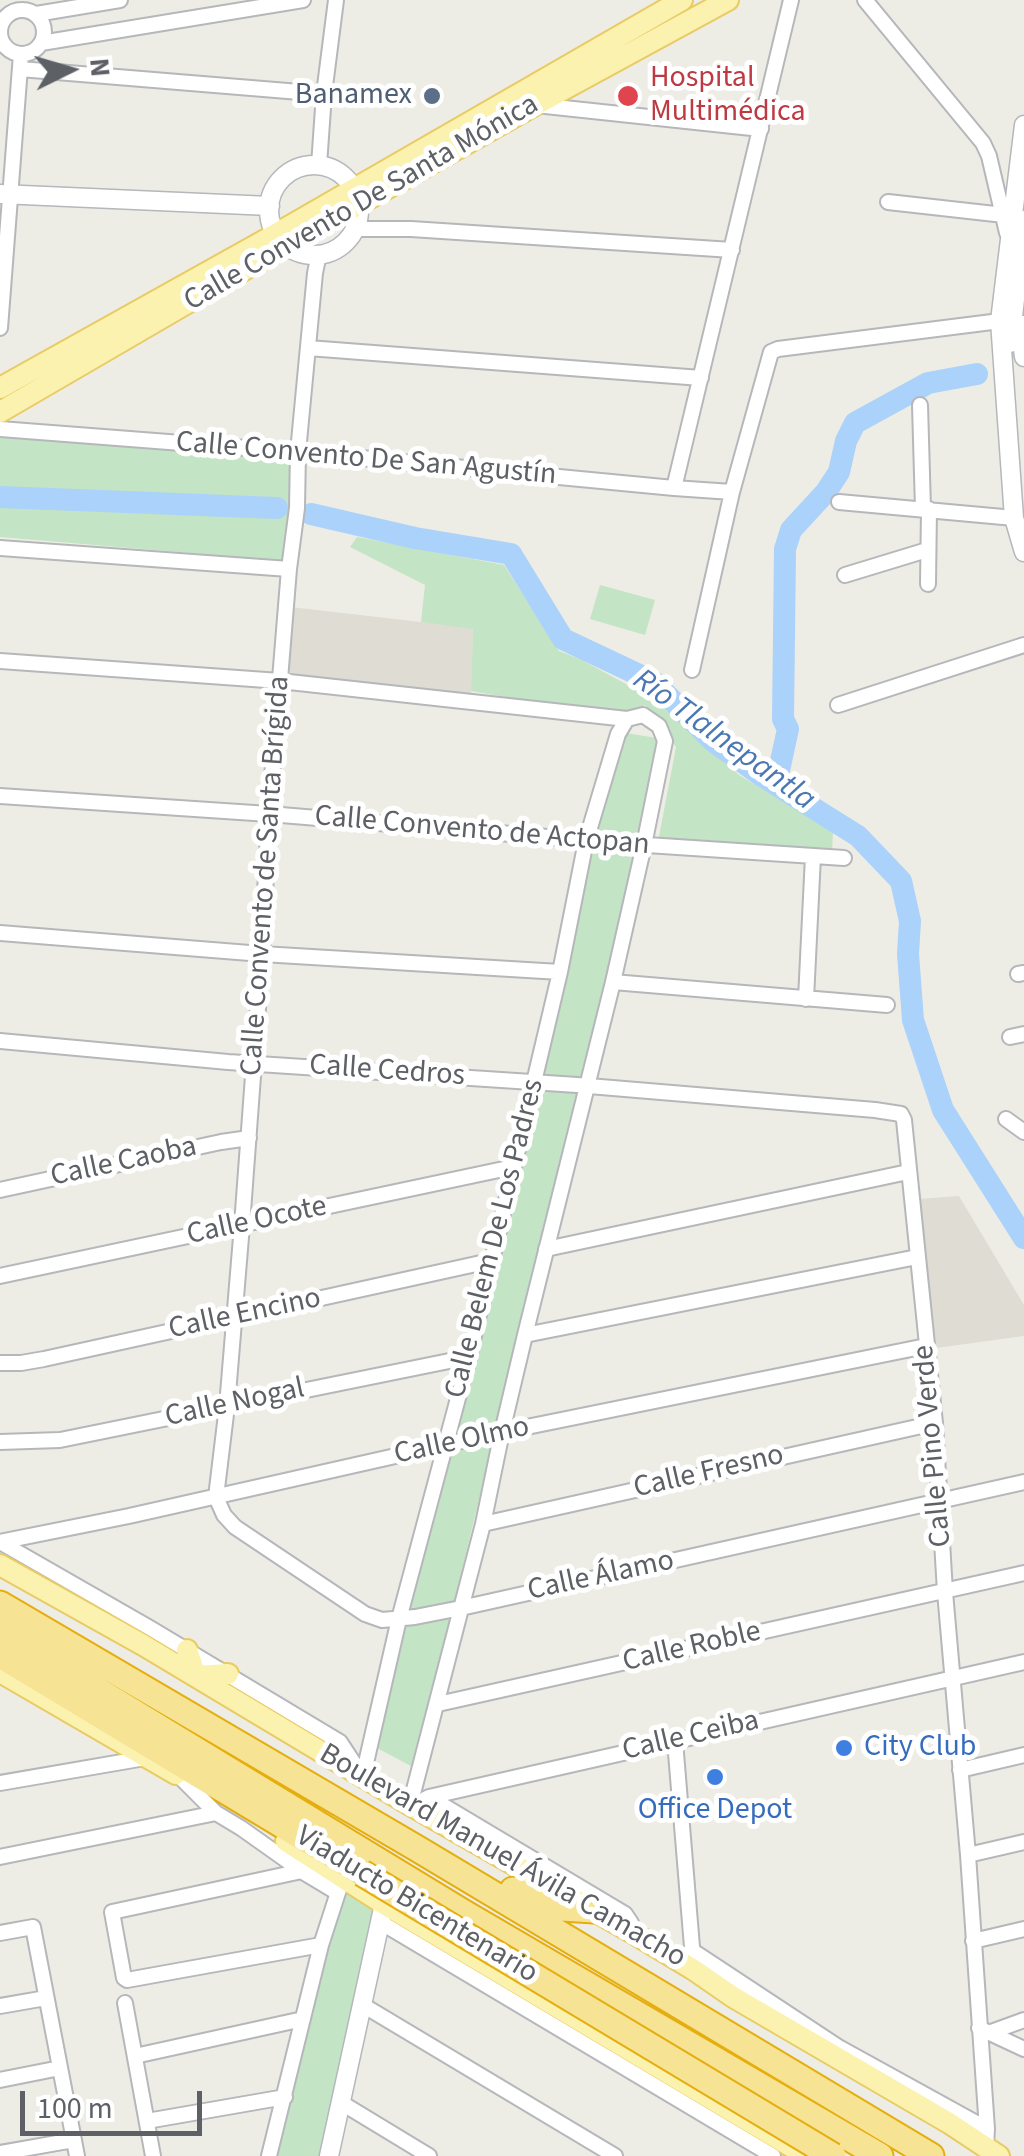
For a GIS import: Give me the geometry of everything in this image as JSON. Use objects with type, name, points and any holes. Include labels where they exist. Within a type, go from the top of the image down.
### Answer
[{"type":"highway","name":"Boulevard Manuel Ávila Camacho","points":[[0,1604],[930,2156]]},
{"type":"highway","name":"Boulevard Manuel Ávila Camacho","points":[[0,1631],[464,1913],[880,2156]]},
{"type":"highway","name":"Viaducto Bicentenario","points":[[0,1655],[833,2156]]},
{"type":"highway","points":[[418,1850],[452,1856],[546,1907],[594,1910]]},
{"type":"highway","points":[[390,1913],[464,1913]]},
{"type":"main road","name":"Calle Convento De Santa Mónica","points":[[356,197],[728,0]]},
{"type":"main road","name":"Calle Convento De Santa Mónica","points":[[0,388],[356,197],[678,1]]},
{"type":"main road","points":[[1024,126],[1000,321],[1014,518],[1024,552]]},
{"type":"main road","points":[[319,165],[339,172],[356,197],[354,229],[338,247],[319,254],[304,253],[282,239],[270,216],[276,187],[298,168],[319,165]]},
{"type":"main road","points":[[5,194],[270,206]]},
{"type":"main road","points":[[1019,346],[1024,220]]},
{"type":"main road","name":"Calle Convento De Santa Mónica","points":[[0,412],[282,239]]},
{"type":"main road","points":[[1006,393],[1024,320]]},
{"type":"main road","name":"Boulevard Manuel Ávila Camacho","points":[[0,1565],[363,1776],[420,1801],[633,1933],[693,1961],[733,1997],[990,2144]]},
{"type":"main road","points":[[187,1650],[196,1676],[228,1674]]},
{"type":"main road","points":[[0,1672],[178,1775],[390,1913],[808,2156]]},
{"type":"main road","points":[[329,2156],[361,2004],[390,1913]]},
{"type":"street","points":[[0,328],[13,56],[0,36],[2,20],[12,12],[29,8],[120,0]]},
{"type":"street","points":[[13,56],[33,52],[42,43],[304,0]]},
{"type":"street","points":[[319,165],[336,0]]},
{"type":"street","points":[[674,488],[791,0]]},
{"type":"street","points":[[865,0],[977,132],[989,156],[1008,242]]},
{"type":"street","points":[[29,8],[44,26],[42,43]]},
{"type":"street","points":[[13,56],[324,94]]},
{"type":"street","points":[[535,105],[761,129]]},
{"type":"street","points":[[888,202],[1004,215]]},
{"type":"street","points":[[354,229],[411,228],[732,250]]},
{"type":"street","name":"Calle Convento de Santa Brígida","points":[[216,1498],[242,1226],[269,814],[297,512],[298,452],[319,254]]},
{"type":"street","points":[[692,670],[732,492],[772,352],[1000,321]]},
{"type":"street","points":[[308,348],[701,378]]},
{"type":"street","points":[[920,406],[928,584]]},
{"type":"street","name":"Calle Convento De San Agustín","points":[[0,428],[732,492]]},
{"type":"street","points":[[839,502],[1014,518]]},
{"type":"street","points":[[0,548],[289,569]]},
{"type":"street","points":[[845,575],[927,550]]},
{"type":"street","points":[[838,705],[1024,645]]},
{"type":"street","points":[[0,661],[280,681],[635,717]]},
{"type":"street","name":"Calle Belem De Los Padres","points":[[363,1776],[399,1620],[469,1357],[560,972],[586,841],[618,734],[635,717],[659,726],[664,741],[644,845],[524,1335],[484,1524],[438,1704],[420,1801]]},
{"type":"street","name":"Calle Convento de Actopan","points":[[0,796],[844,858]]},
{"type":"street","points":[[806,999],[814,856]]},
{"type":"street","points":[[0,934],[560,972]]},
{"type":"street","points":[[613,982],[886,1004]]},
{"type":"street","name":"Calle Cedros","points":[[0,1041],[253,1064],[534,1082]]},
{"type":"street","name":"Calle Pino Verde","points":[[534,1082],[898,1113],[904,1120],[935,1423],[973,1940],[985,2030],[990,2144]]},
{"type":"street","points":[[1006,1120],[1024,1132]]},
{"type":"street","name":"Calle Caoba","points":[[0,1190],[248,1138]]},
{"type":"street","name":"Calle Ocote","points":[[0,1276],[514,1166]]},
{"type":"street","points":[[546,1249],[908,1172]]},
{"type":"street","points":[[524,1335],[917,1257]]},
{"type":"street","name":"Calle Encino","points":[[0,1363],[44,1359],[490,1262]]},
{"type":"street","name":"Calle Olmo","points":[[0,1542],[216,1498],[502,1432],[926,1346]]},
{"type":"street","name":"Calle Nogal","points":[[0,1442],[60,1440],[469,1357]]},
{"type":"street","name":"Calle Fresno","points":[[484,1524],[935,1423]]},
{"type":"street","name":"Calle Álamo","points":[[216,1498],[224,1515],[236,1527],[348,1603],[373,1618],[399,1620],[1024,1482]]},
{"type":"street","points":[[0,1542],[340,1742],[363,1776]]},
{"type":"street","name":"Calle Roble","points":[[438,1704],[1024,1573]]},
{"type":"street","name":"Calle Ceiba","points":[[420,1801],[1024,1662]]},
{"type":"street","points":[[675,1741],[693,1961]]},
{"type":"street","points":[[960,1770],[1024,1755]]},
{"type":"street","points":[[0,1783],[145,1758]]},
{"type":"street","points":[[178,1775],[216,1814],[304,1872],[336,1879]]},
{"type":"street","points":[[420,1801],[625,1914],[633,1933]]},
{"type":"street","points":[[0,1858],[216,1814]]},
{"type":"street","points":[[968,1855],[1024,1842]]},
{"type":"street","points":[[322,1946],[127,1980],[112,1912],[304,1872],[336,1879]]},
{"type":"street","points":[[270,2156],[336,1879]]},
{"type":"street","points":[[390,1913],[750,2150],[773,2156]]},
{"type":"street","points":[[0,1933],[33,1927],[77,2156]]},
{"type":"street","points":[[973,1940],[1024,1929]]},
{"type":"street","points":[[0,2006],[46,1998]]},
{"type":"street","points":[[125,2003],[153,2156]]},
{"type":"street","points":[[361,2004],[615,2156]]},
{"type":"street","points":[[134,2056],[303,2019]]},
{"type":"street","points":[[985,2030],[1024,2020]]},
{"type":"street","points":[[985,2030],[1024,2049]]},
{"type":"street","points":[[0,2080],[60,2068]]},
{"type":"street","points":[[147,2121],[285,2097]]},
{"type":"street","points":[[340,2102],[429,2156]]},
{"type":"street","points":[[0,2154],[74,2140]]},
{"type":"shaded area","points":[[282,606],[473,628],[471,704],[275,686]]},
{"type":"shaded area","points":[[959,1196],[1024,1305],[1024,1336],[929,1349],[919,1199]]},
{"type":"green space","points":[[0,431],[293,460],[285,561],[0,537]]},
{"type":"green space","points":[[357,537],[504,565],[559,651],[657,701],[739,775],[833,831],[832,855],[658,842],[676,747],[645,705],[627,718],[471,691],[473,629],[421,622],[425,585],[350,547]]},
{"type":"green space","points":[[600,585],[655,600],[645,635],[590,619]]},
{"type":"green space","points":[[626,733],[657,738],[640,838],[594,835]]},
{"type":"green space","points":[[594,848],[638,852],[582,1083],[539,1078]]},
{"type":"green space","points":[[537,1088],[579,1092],[499,1422],[452,1432]]},
{"type":"green space","points":[[493,1441],[411,1766],[377,1748],[449,1450]]},
{"type":"green space","points":[[335,1872],[384,1904],[321,2156],[271,2156]]},
{"type":"waterway","points":[[776,784],[788,729],[783,719],[785,549],[791,530],[839,472],[855,423],[928,383],[977,374]]},
{"type":"waterway","name":"Río Tlalnepantla","points":[[0,497],[277,508]]},
{"type":"waterway","name":"Río Tlalnepantla","points":[[311,514],[415,538],[511,554],[563,639],[654,682],[713,741],[858,836],[901,881],[910,921],[913,1020],[943,1110],[1024,1238]]},
{"type":"place","name":"Banamex","points":[[432,96]]},
{"type":"place","name":"Hospital Multimédica","points":[[628,96]]},
{"type":"place","name":"City Club","points":[[844,1748]]},
{"type":"place","name":"Office Depot","points":[[715,1777]]}]
